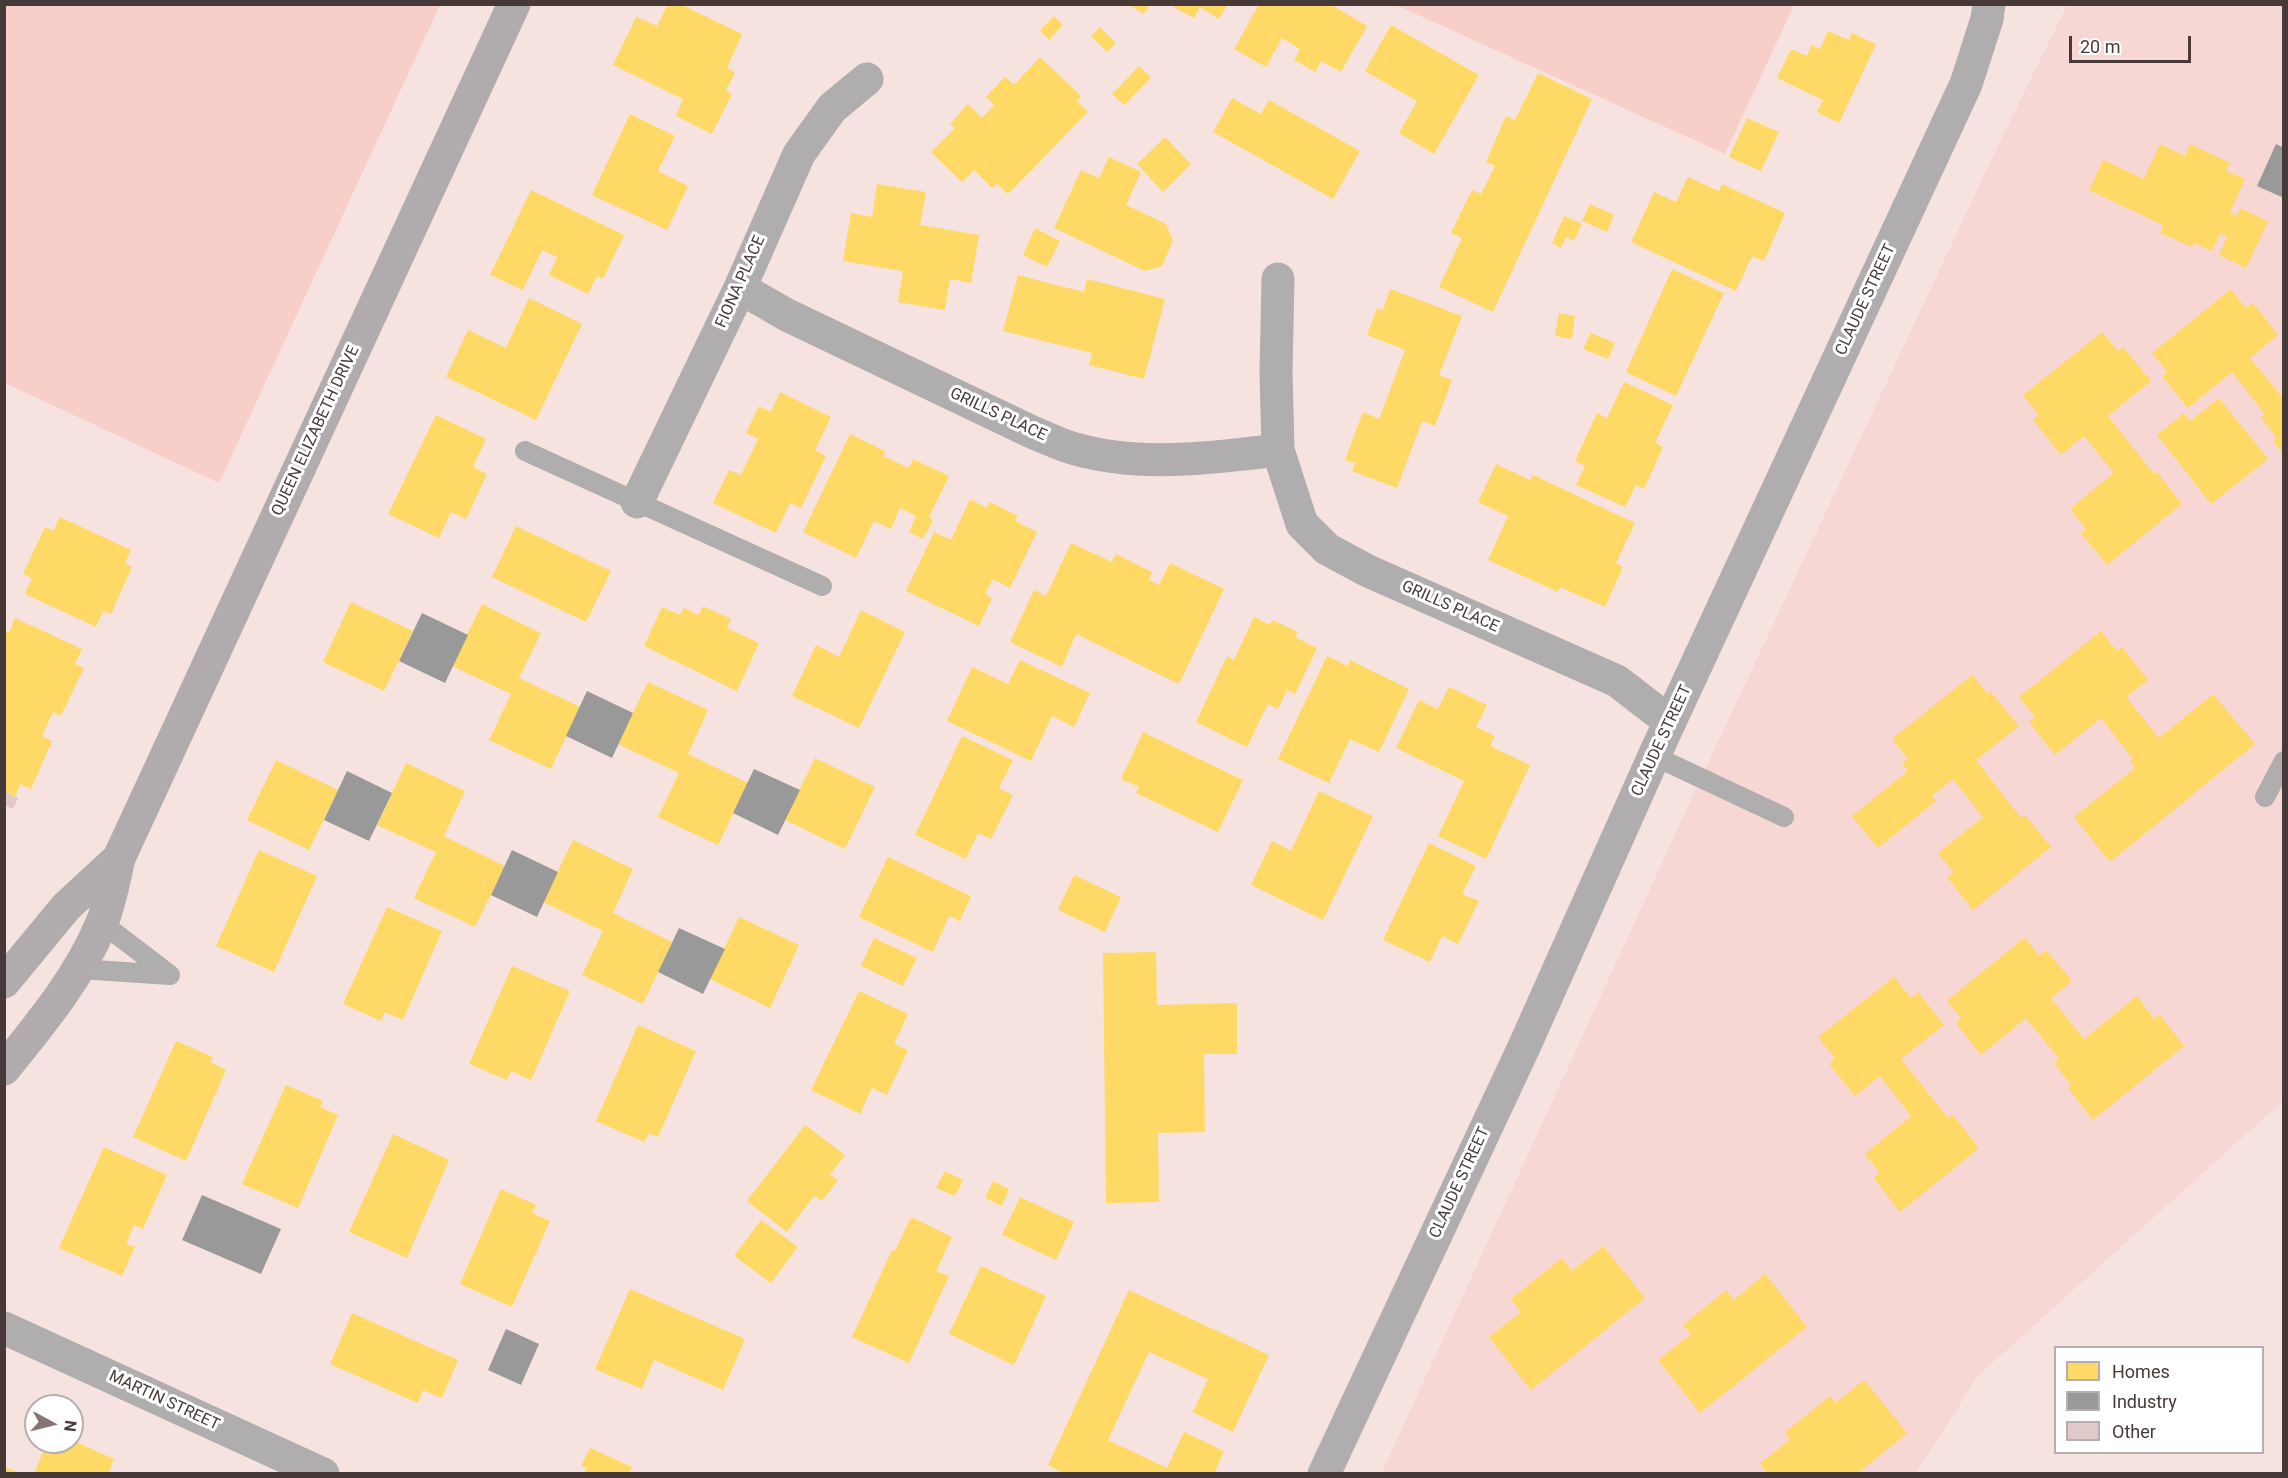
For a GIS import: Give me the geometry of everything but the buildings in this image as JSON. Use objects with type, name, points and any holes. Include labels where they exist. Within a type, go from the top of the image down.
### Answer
[{"type":"main road","name":"QUEEN ELIZABETH DRIVE","points":[[4,1069],[52,1009],[79,969],[102,923],[119,858],[514,4]]},
{"type":"main road","name":"QUEEN ELIZABETH DRIVE","points":[[4,982],[66,907],[119,858]]},
{"type":"street","name":"CLAUDE STREET","points":[[1325,1473],[1524,1047],[1654,756],[1966,84],[1987,19],[1989,4]]},
{"type":"street","name":"FIONA PLACE","points":[[637,501],[740,288],[799,154],[832,108],[867,79]]},
{"type":"street","name":"GRILLS PLACE","points":[[1278,279],[1276,372],[1278,450],[1302,524],[1327,549],[1368,571],[1617,681],[1670,722]]},
{"type":"street","name":"GRILLS PLACE","points":[[740,288],[787,315],[1034,433],[1073,448],[1120,456],[1167,460],[1278,450]]},
{"type":"street","name":"MARTIN STREET","points":[[4,1328],[323,1473]]},
{"type":"lane","points":[[525,451],[822,586]]},
{"type":"lane","points":[[1654,756],[1784,818]]},
{"type":"lane","points":[[2265,797],[2283,761]]},
{"type":"lane","points":[[79,969],[170,975],[102,923]]},
{"type":"shaded area","points":[[5,4],[440,5],[219,483],[5,383]]},
{"type":"shaded area","points":[[1396,5],[1794,5],[1725,154]]},
{"type":"shaded area","points":[[2067,5],[2283,5],[2283,1101],[1978,1376],[1916,1473],[1381,1474],[1701,778],[1993,156]]}]
